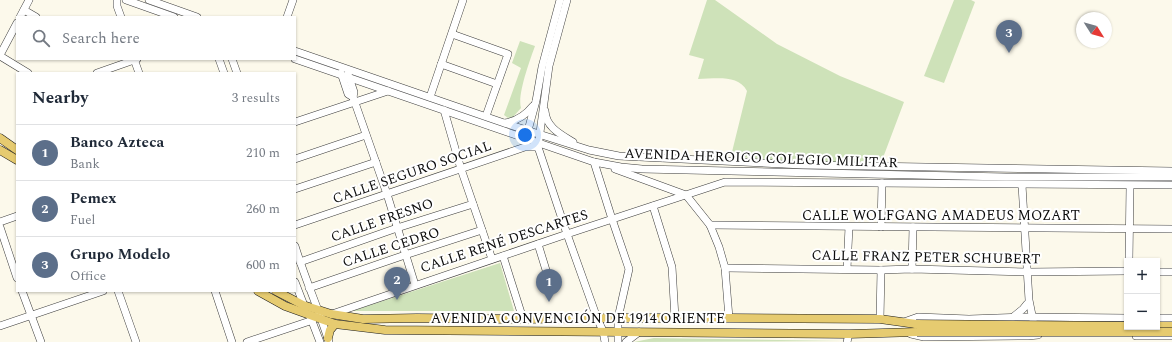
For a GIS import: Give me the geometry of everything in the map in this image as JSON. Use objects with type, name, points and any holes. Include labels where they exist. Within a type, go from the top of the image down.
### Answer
[{"type":"main road","points":[[0,138],[16,149]]},
{"type":"main road","points":[[0,143],[16,150]]},
{"type":"main road","points":[[0,150],[16,160]]},
{"type":"main road","points":[[0,153],[16,161]]},
{"type":"main road","name":"AVENIDA CONVENCIÓN DE 1914 ORIENTE","points":[[260,292],[311,318],[335,324],[385,330],[618,331],[848,338],[905,333],[917,328],[1124,326]]},
{"type":"main road","name":"AVENIDA CONVENCIÓN DE 1914 ORIENTE","points":[[278,292],[302,305],[331,314],[363,319],[880,319],[903,322],[917,328],[1172,332]]},
{"type":"main road","points":[[329,340],[330,330],[335,324]]},
{"type":"main road","points":[[1160,326],[1172,326]]},
{"type":"street","points":[[21,16],[29,0]]},
{"type":"street","points":[[117,0],[117,6],[121,16]]},
{"type":"street","points":[[126,0],[171,16]]},
{"type":"street","points":[[149,0],[194,16]]},
{"type":"street","points":[[287,16],[293,0]]},
{"type":"street","points":[[430,97],[463,0]]},
{"type":"street","points":[[527,139],[527,130],[536,101],[542,67],[560,0]]},
{"type":"street","points":[[567,0],[549,66],[538,145],[567,234],[603,331],[605,342]]},
{"type":"street","points":[[24,10],[34,16]]},
{"type":"street","points":[[16,25],[0,56],[26,72]]},
{"type":"street","points":[[452,34],[508,54],[486,116]]},
{"type":"street","name":"AVENIDA HEROICO COLEGIO MILITAR","points":[[296,51],[388,91],[527,139],[538,145],[594,162],[621,167],[642,169],[998,176],[1172,177]]},
{"type":"street","name":"AVENIDA HEROICO COLEGIO MILITAR","points":[[296,59],[430,97],[504,123],[583,148],[619,156],[803,165],[1172,171]]},
{"type":"street","points":[[100,72],[132,60]]},
{"type":"street","points":[[135,60],[139,72]]},
{"type":"street","points":[[219,60],[224,72]]},
{"type":"street","points":[[232,60],[237,72]]},
{"type":"street","points":[[441,64],[497,84]]},
{"type":"street","points":[[344,72],[348,94],[354,99],[387,194],[415,285]]},
{"type":"street","points":[[296,122],[354,99],[388,91]]},
{"type":"street","points":[[545,98],[545,113],[548,124],[583,148]]},
{"type":"street","points":[[504,123],[512,122],[527,114],[536,101]]},
{"type":"street","points":[[444,110],[461,169],[492,259]]},
{"type":"street","points":[[296,159],[366,135]]},
{"type":"street","name":"CALLE SEGURO SOCIAL","points":[[296,225],[525,147],[538,145]]},
{"type":"street","points":[[296,189],[376,162]]},
{"type":"street","points":[[594,162],[686,195],[710,225],[719,247],[725,268],[729,318]]},
{"type":"street","points":[[594,162],[629,269],[618,318],[618,342]]},
{"type":"street","points":[[1162,171],[1172,166]]},
{"type":"street","points":[[1115,185],[1116,176]]},
{"type":"street","points":[[1148,176],[1148,185]]},
{"type":"street","name":"AVENIDA HEROICO COLEGIO MILITAR","points":[[686,195],[725,182],[1130,186],[1172,185]]},
{"type":"street","points":[[881,227],[882,183]]},
{"type":"street","points":[[1022,185],[1026,229],[1028,302],[1031,339]]},
{"type":"street","points":[[1129,258],[1130,186]]},
{"type":"street","name":"CALLE RENÉ DESCARTES","points":[[331,314],[686,195]]},
{"type":"street","name":"CALLE FRESNO","points":[[300,262],[397,228],[473,204]]},
{"type":"street","points":[[653,206],[672,267],[675,318]]},
{"type":"street","points":[[0,222],[16,216]]},
{"type":"street","name":"CALLE WOLFGANG AMADEUS MOZART","points":[[710,225],[1026,229],[1172,229]]},
{"type":"street","points":[[0,227],[16,275]]},
{"type":"street","points":[[847,269],[849,227]]},
{"type":"street","points":[[912,269],[913,227]]},
{"type":"street","name":"CALLE CEDRO","points":[[309,288],[482,230]]},
{"type":"street","points":[[538,244],[546,270]]},
{"type":"street","points":[[296,249],[329,340]]},
{"type":"street","points":[[503,256],[522,320]]},
{"type":"street","name":"CALLE FRANZ PETER SCHUBERT","points":[[725,268],[912,269],[1028,272],[1124,271]]},
{"type":"street","points":[[880,319],[881,270]]},
{"type":"street","points":[[1160,272],[1172,272]]},
{"type":"street","points":[[296,285],[302,305],[311,318],[320,342]]},
{"type":"street","points":[[22,292],[41,342]]},
{"type":"street","points":[[0,326],[100,292]]},
{"type":"street","points":[[118,292],[136,342]]},
{"type":"street","points":[[215,292],[232,342]]},
{"type":"street","points":[[1013,317],[1023,309],[1028,302]]},
{"type":"street","name":"AVENIDA CONVENCIÓN DE 1914 ORIENTE","points":[[903,322],[918,317],[969,319],[1013,317],[1124,318]]},
{"type":"street","points":[[247,342],[311,318]]},
{"type":"street","points":[[1160,318],[1172,318]]},
{"type":"street","points":[[626,342],[639,332]]},
{"type":"street","name":"AVENIDA CONVENCIÓN DE 1914 ORIENTE","points":[[905,333],[924,337],[1012,336],[1031,339],[1172,336]]},
{"type":"street","points":[[1012,336],[1019,342]]},
{"type":"green space","points":[[707,0],[715,0],[777,44],[840,76],[904,102],[881,163],[788,162],[731,156],[747,91],[738,82],[732,80],[719,78],[698,79],[704,59],[689,55]]},
{"type":"green space","points":[[954,0],[971,0],[975,2],[944,83],[924,76]]},
{"type":"green space","points":[[520,41],[535,46],[522,86],[520,102],[521,108],[513,117],[508,118],[504,115],[521,68],[512,63]]},
{"type":"green space","points":[[500,263],[514,311],[352,311]]},
{"type":"green space","points":[[654,338],[843,341],[634,342]]},
{"type":"place","name":"Grupo Modelo","points":[[1009,53]]},
{"type":"place","name":"Pemex","points":[[397,300]]},
{"type":"place","name":"Banco Azteca","points":[[549,302]]}]
